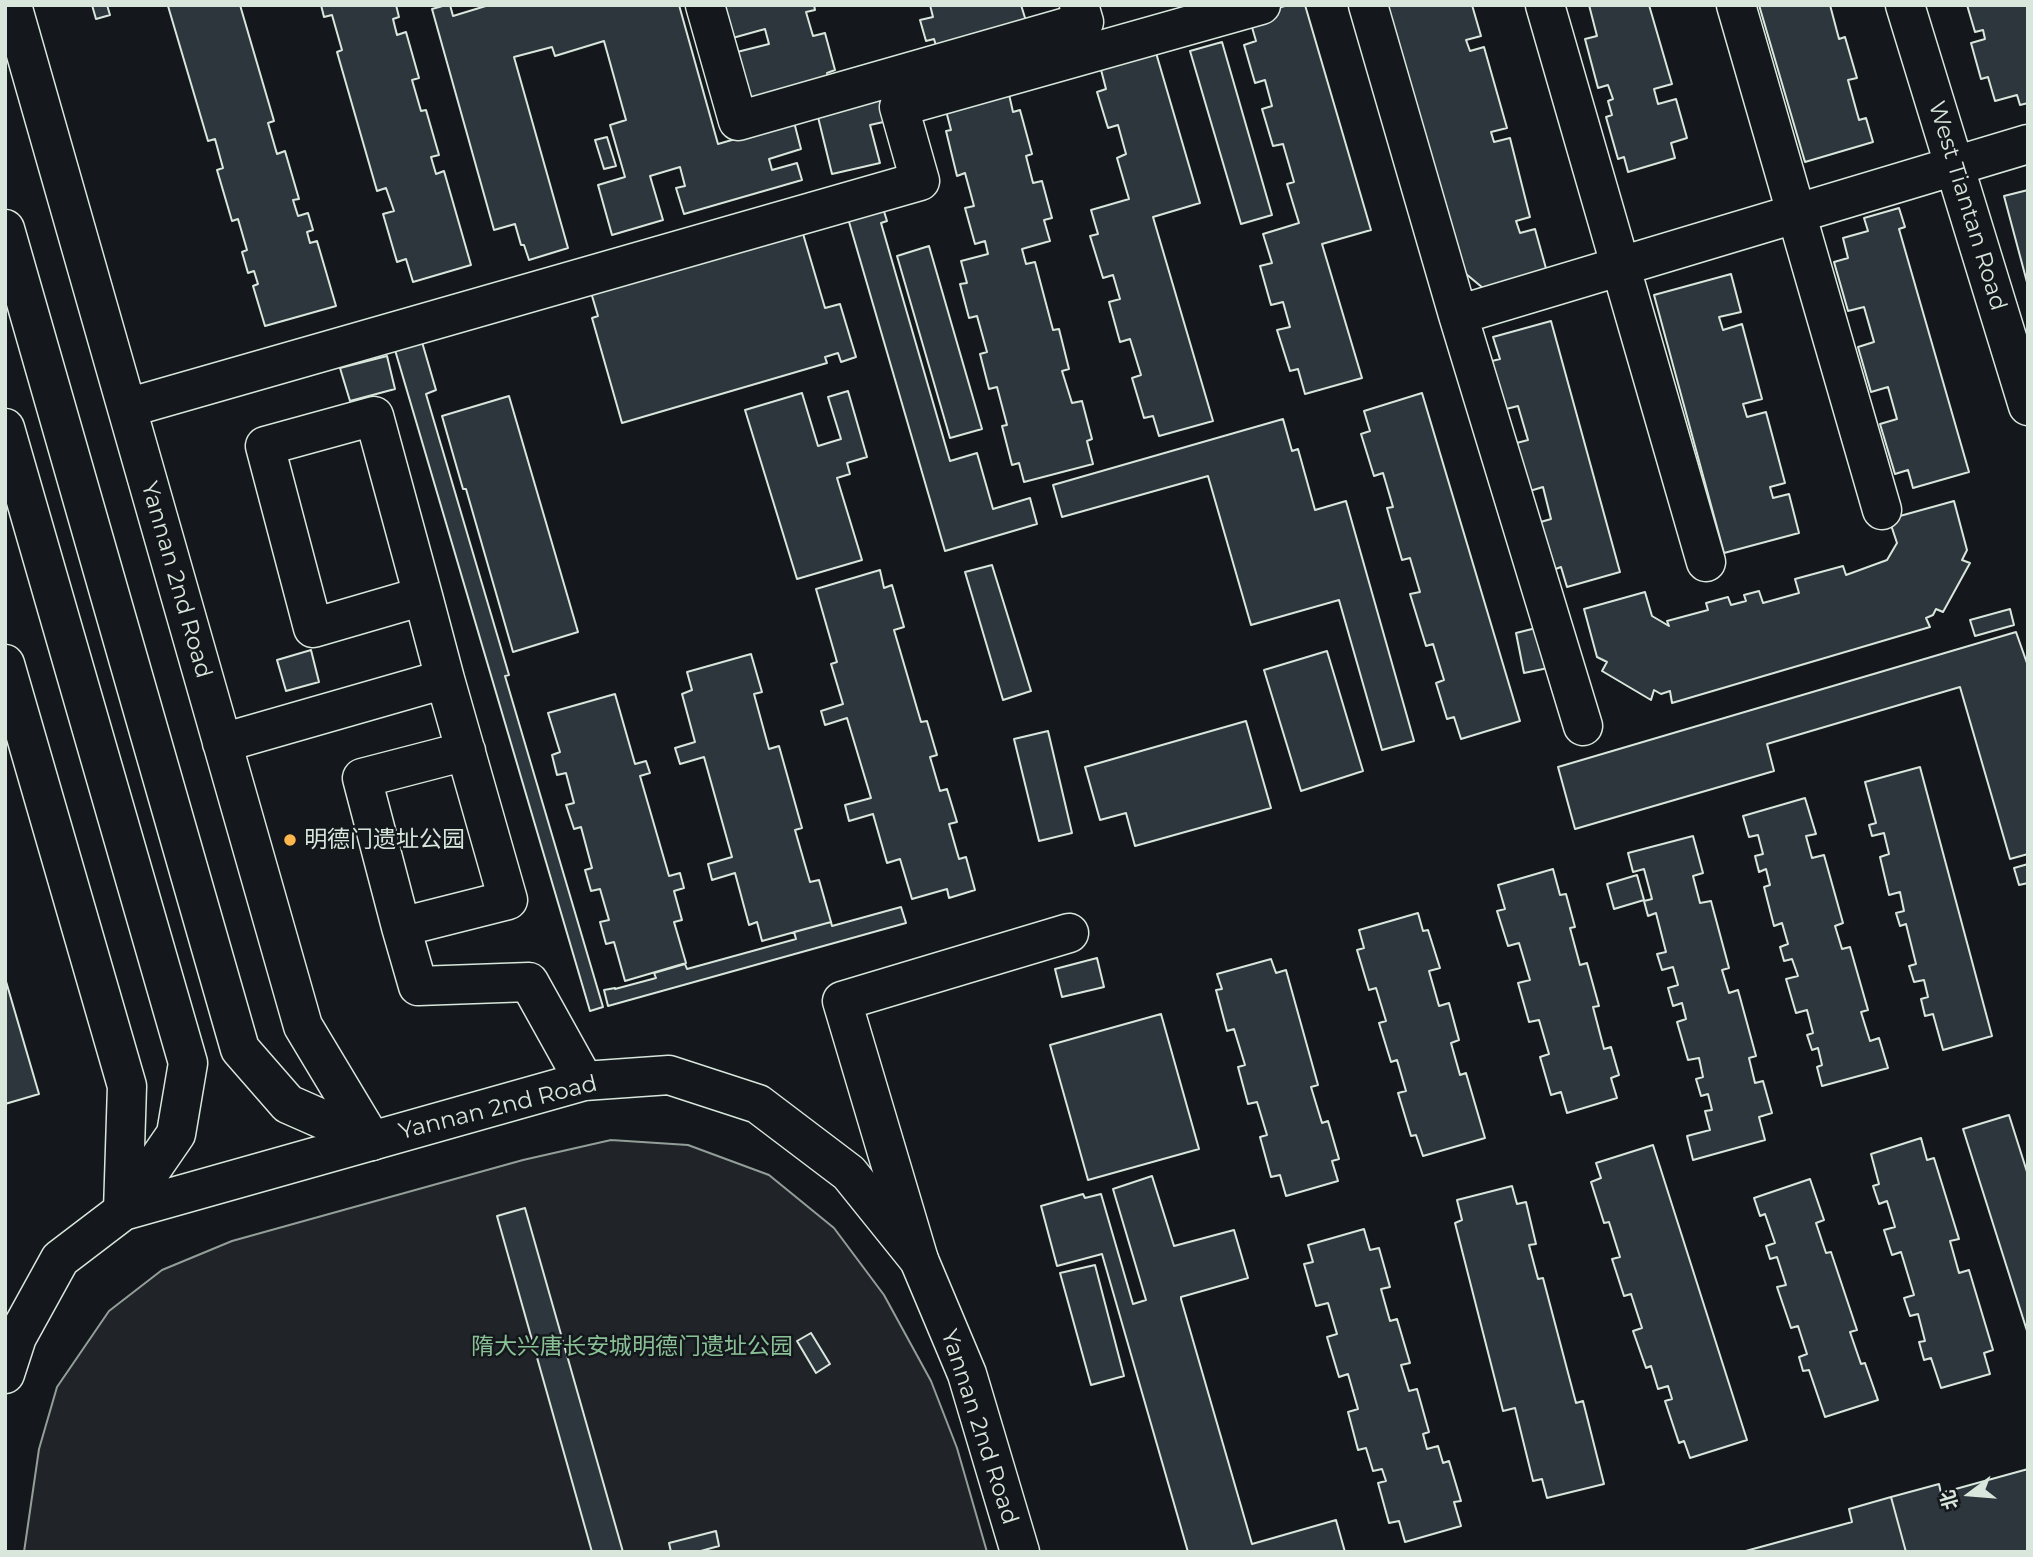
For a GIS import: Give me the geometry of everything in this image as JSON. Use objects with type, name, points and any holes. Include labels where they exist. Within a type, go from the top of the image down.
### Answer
[{"type":"street","points":[[705,5],[738,121],[1084,22],[1079,5]]},
{"type":"street","points":[[127,408],[920,181],[899,107],[1261,5]]},
{"type":"street","points":[[1368,5],[1458,315],[1583,726]]},
{"type":"street","points":[[1545,5],[1706,562]]},
{"type":"street","points":[[1736,5],[1882,510]]},
{"type":"street","name":"West Tiantan Road","points":[[1905,5],[2028,406]]},
{"type":"street","name":"Yannan 2nd Road","points":[[16,6],[303,1026],[372,1141]]},
{"type":"street","points":[[1458,315],[2028,144]]},
{"type":"street","name":"Yannan 2nd Road","points":[[5,229],[240,1049],[288,1104],[372,1141]]},
{"type":"street","points":[[401,927],[508,900],[374,416],[265,446],[313,628],[423,596]]},
{"type":"street","name":"Yannan 2nd Road","points":[[5,428],[188,1063],[176,1134],[123,1211],[60,1259],[17,1337],[5,1374]]},
{"type":"street","points":[[5,664],[127,1086],[123,1211]]},
{"type":"street","points":[[222,743],[445,679]]},
{"type":"street","points":[[466,751],[362,778],[418,986],[529,982],[584,1081]]},
{"type":"street","points":[[919,1260],[842,1001],[1069,933]]},
{"type":"street","name":"Yannan 2nd Road","points":[[123,1211],[584,1081],[669,1075],[758,1104],[849,1173],[919,1260],[967,1374],[1020,1552]]},
{"type":"green space","name":"隋大兴唐长安城明德门遗址公园","points":[[611,1140],[688,1145],[769,1175],[834,1228],[884,1295],[931,1381],[957,1448],[987,1552],[24,1552],[39,1449],[57,1387],[109,1311],[162,1270],[232,1241],[523,1160]]},
{"type":"building","points":[[92,5],[107,5],[110,15],[96,19]]},
{"type":"building","points":[[240,5],[274,121],[268,123],[277,154],[285,151],[299,199],[293,200],[298,216],[308,213],[313,230],[307,232],[310,243],[317,241],[336,306],[265,326],[253,286],[258,284],[254,271],[248,273],[242,252],[247,250],[238,219],[232,221],[217,170],[223,168],[215,139],[208,141],[168,6]]},
{"type":"building","points":[[321,5],[396,5],[399,17],[393,19],[397,35],[406,32],[419,78],[412,80],[421,111],[426,110],[439,155],[431,157],[436,174],[444,171],[471,265],[413,282],[406,259],[397,262],[383,214],[394,211],[386,188],[377,191],[337,52],[342,50],[332,15],[324,17]]},
{"type":"building","points":[[450,5],[453,16],[489,5],[679,5],[718,144],[794,122],[801,149],[769,159],[772,170],[797,163],[802,180],[684,214],[676,188],[685,186],[680,167],[650,176],[663,220],[612,235],[598,185],[625,177],[610,125],[626,120],[604,41],[555,56],[552,47],[514,57],[568,248],[529,260],[515,224],[494,230],[432,9]]},
{"type":"building","points":[[719,5],[814,5],[815,10],[806,12],[813,36],[825,33],[835,70],[827,73],[831,86],[749,109],[733,53],[769,44],[765,29],[729,39]]},
{"type":"building","points":[[930,5],[1021,5],[1026,21],[940,59],[934,39],[926,41],[920,20],[933,17]]},
{"type":"building","points":[[1288,5],[1305,5],[1371,230],[1322,244],[1362,378],[1305,394],[1298,369],[1290,371],[1277,330],[1290,327],[1283,302],[1271,305],[1260,266],[1272,263],[1263,234],[1299,223],[1287,184],[1294,182],[1283,144],[1273,146],[1262,109],[1272,106],[1265,80],[1255,83],[1244,45],[1256,41],[1249,17]]},
{"type":"building","points":[[1386,5],[1472,5],[1481,36],[1466,40],[1470,51],[1484,47],[1507,128],[1491,132],[1494,142],[1510,138],[1530,217],[1516,221],[1520,233],[1535,229],[1547,272],[1483,288],[1460,269]]},
{"type":"building","points":[[1589,5],[1649,5],[1672,84],[1654,89],[1658,104],[1676,99],[1687,138],[1671,143],[1675,158],[1628,172],[1624,157],[1618,159],[1606,117],[1612,115],[1608,101],[1613,99],[1608,85],[1598,88],[1585,39],[1597,36]]},
{"type":"building","points":[[1759,5],[1830,5],[1839,39],[1845,37],[1857,78],[1848,80],[1859,120],[1866,118],[1873,142],[1805,162]]},
{"type":"building","points":[[1967,5],[2028,5],[2028,103],[2020,105],[2017,95],[1995,101],[1988,77],[1981,79],[1971,43],[1985,39],[1983,30],[1975,32]]},
{"type":"building","points":[[1222,42],[1272,215],[1241,224],[1190,51]]},
{"type":"building","points":[[1154,46],[1200,203],[1153,217],[1213,421],[1159,436],[1153,416],[1144,418],[1132,378],[1141,375],[1130,339],[1120,342],[1109,302],[1120,299],[1113,275],[1103,278],[1090,236],[1098,234],[1091,210],[1129,199],[1117,158],[1126,154],[1118,125],[1108,128],[1097,92],[1106,89],[1099,62]]},
{"type":"building","points":[[1008,90],[1013,112],[1020,110],[1032,154],[1026,156],[1033,183],[1042,181],[1052,218],[1044,220],[1050,241],[1022,249],[1026,264],[1035,262],[1053,330],[1059,329],[1069,369],[1062,371],[1072,403],[1082,401],[1092,439],[1087,441],[1093,464],[1024,482],[1019,463],[1012,465],[1002,426],[1007,425],[997,387],[989,389],[980,354],[987,352],[977,316],[969,318],[960,284],[967,283],[961,261],[988,254],[985,241],[975,244],[965,208],[974,206],[965,173],[957,176],[946,131],[951,130],[945,107]]},
{"type":"building","points":[[881,97],[888,121],[870,125],[880,163],[832,174],[817,113]]},
{"type":"building","points":[[607,137],[616,166],[604,169],[595,140]]},
{"type":"building","points":[[2028,190],[2028,286],[2004,196]]},
{"type":"building","points":[[882,205],[887,221],[881,223],[950,461],[977,453],[993,509],[1030,498],[1037,524],[945,551],[847,215]]},
{"type":"building","points":[[1899,208],[1905,227],[1899,229],[1969,472],[1913,488],[1908,470],[1895,474],[1880,424],[1897,419],[1888,387],[1871,392],[1858,347],[1874,342],[1864,307],[1848,311],[1834,262],[1848,258],[1843,238],[1868,231],[1864,218]]},
{"type":"building","points":[[801,227],[825,308],[840,304],[856,357],[841,362],[838,353],[825,357],[827,363],[622,423],[592,318],[598,316],[590,289]]},
{"type":"building","points":[[929,246],[982,429],[950,438],[897,256]]},
{"type":"building","points":[[1731,274],[1741,312],[1719,317],[1723,330],[1742,324],[1762,399],[1743,404],[1747,417],[1766,412],[1785,483],[1770,487],[1773,498],[1789,494],[1799,533],[1724,553],[1654,295]]},
{"type":"building","points":[[1551,321],[1620,572],[1567,587],[1561,567],[1550,571],[1537,523],[1551,519],[1543,487],[1523,493],[1509,445],[1528,440],[1518,406],[1502,410],[1488,362],[1500,359],[1493,337]]},
{"type":"building","points":[[422,342],[436,390],[426,394],[509,675],[505,676],[603,1007],[590,1011],[395,350]]},
{"type":"building","points":[[387,356],[395,389],[350,401],[340,368]]},
{"type":"building","points":[[848,391],[867,457],[847,463],[850,474],[837,478],[862,560],[797,579],[745,410],[802,393],[818,446],[841,439],[828,397]]},
{"type":"building","points":[[1422,393],[1520,721],[1461,739],[1454,717],[1447,719],[1436,683],[1444,680],[1433,644],[1426,646],[1410,594],[1420,592],[1410,558],[1402,560],[1387,508],[1393,507],[1383,473],[1374,476],[1361,434],[1370,431],[1364,411]]},
{"type":"building","points":[[509,396],[578,632],[513,652],[442,416]]},
{"type":"building","points":[[1283,419],[1292,451],[1298,449],[1315,510],[1346,501],[1414,741],[1382,750],[1339,600],[1251,625],[1208,476],[1062,517],[1053,485]]},
{"type":"building","points":[[1954,501],[1967,550],[1962,560],[1970,563],[1943,612],[1936,609],[1933,615],[1926,618],[1930,627],[1672,703],[1670,691],[1661,694],[1654,690],[1651,700],[1602,671],[1607,662],[1597,657],[1584,609],[1645,592],[1652,616],[1669,626],[1667,621],[1708,610],[1706,603],[1728,597],[1731,605],[1746,601],[1744,595],[1759,591],[1763,603],[1799,593],[1795,579],[1843,566],[1846,575],[1887,560],[1897,543],[1889,519]]},
{"type":"building","points":[[992,565],[1031,691],[1003,700],[965,572]]},
{"type":"building","points":[[880,570],[884,588],[892,585],[904,627],[894,630],[921,722],[927,721],[937,755],[930,757],[940,791],[947,789],[957,822],[949,824],[959,859],[966,857],[975,890],[949,898],[947,889],[912,899],[900,859],[887,863],[873,814],[849,821],[845,805],[871,798],[847,718],[825,725],[821,711],[843,704],[831,664],[837,662],[816,589]]},
{"type":"building","points":[[2010,609],[2014,625],[1975,636],[1970,620]]},
{"type":"building","points":[[1540,627],[1548,668],[1524,673],[1516,633]]},
{"type":"building","points":[[2016,632],[2028,666],[2028,854],[2010,859],[1960,687],[1767,744],[1774,771],[1575,829],[1558,767]]},
{"type":"building","points":[[311,650],[319,682],[286,691],[277,660]]},
{"type":"building","points":[[1327,651],[1363,771],[1301,791],[1264,670]]},
{"type":"building","points":[[751,654],[762,692],[754,694],[769,749],[779,746],[802,828],[795,830],[810,882],[819,880],[831,922],[762,941],[757,922],[749,925],[735,873],[712,880],[708,864],[732,857],[704,757],[680,764],[675,748],[695,742],[682,694],[692,690],[687,672]]},
{"type":"building","points":[[615,694],[635,764],[646,761],[650,773],[640,776],[669,876],[680,873],[684,888],[674,891],[682,920],[674,922],[686,963],[625,981],[614,942],[606,944],[600,922],[609,920],[600,889],[591,891],[585,870],[592,868],[581,827],[574,829],[566,805],[574,803],[566,773],[557,775],[552,755],[560,752],[548,713]]},
{"type":"building","points":[[1246,721],[1271,808],[1135,846],[1126,813],[1100,820],[1085,767]]},
{"type":"building","points":[[1048,731],[1072,833],[1039,841],[1014,739]]},
{"type":"building","points":[[1920,767],[1992,1036],[1943,1050],[1933,1014],[1925,1016],[1921,999],[1928,997],[1924,980],[1914,982],[1909,966],[1916,964],[1906,924],[1900,926],[1896,913],[1904,911],[1900,892],[1889,895],[1880,857],[1889,854],[1884,833],[1872,836],[1869,825],[1876,823],[1865,782]]},
{"type":"building","points":[[1805,798],[1816,834],[1806,836],[1812,858],[1824,855],[1843,923],[1835,926],[1842,949],[1850,947],[1868,1010],[1861,1012],[1870,1041],[1879,1038],[1888,1068],[1822,1086],[1817,1067],[1822,1065],[1818,1048],[1812,1050],[1807,1035],[1813,1033],[1807,1010],[1796,1013],[1786,979],[1798,976],[1792,959],[1784,961],[1780,947],[1788,944],[1782,923],[1774,926],[1764,887],[1770,885],[1766,869],[1759,872],[1755,856],[1763,854],[1758,835],[1749,837],[1743,816]]},
{"type":"building","points":[[1693,836],[1703,873],[1693,876],[1700,903],[1711,901],[1729,968],[1722,970],[1729,993],[1738,990],[1756,1056],[1749,1058],[1755,1083],[1763,1081],[1772,1113],[1759,1117],[1765,1140],[1693,1160],[1687,1136],[1710,1130],[1705,1111],[1712,1110],[1708,1094],[1701,1096],[1696,1079],[1703,1077],[1699,1058],[1688,1060],[1677,1022],[1686,1019],[1682,1003],[1673,1006],[1668,988],[1678,985],[1673,967],[1662,970],[1657,954],[1666,952],[1656,913],[1648,916],[1644,901],[1652,899],[1644,869],[1633,872],[1628,853]]},
{"type":"building","points":[[2028,864],[2028,883],[2019,885],[2014,868]]},
{"type":"building","points":[[1553,869],[1560,895],[1566,894],[1575,927],[1570,928],[1580,965],[1587,963],[1599,1006],[1593,1007],[1604,1049],[1611,1047],[1619,1075],[1611,1078],[1617,1098],[1567,1113],[1561,1092],[1551,1095],[1540,1057],[1549,1054],[1539,1020],[1529,1022],[1518,983],[1530,980],[1519,943],[1508,946],[1497,911],[1505,909],[1498,885]]},
{"type":"building","points":[[1637,875],[1644,900],[1614,909],[1607,884]]},
{"type":"building","points":[[901,907],[906,923],[608,1006],[604,990],[656,978],[654,973],[685,964],[687,969],[796,939],[794,932],[831,922],[832,926]]},
{"type":"building","points":[[1418,913],[1423,931],[1428,930],[1440,968],[1429,971],[1439,1006],[1449,1003],[1459,1040],[1451,1043],[1460,1075],[1466,1073],[1485,1138],[1423,1156],[1416,1135],[1411,1136],[1398,1093],[1406,1091],[1397,1060],[1391,1062],[1379,1023],[1386,1021],[1376,988],[1369,990],[1357,950],[1364,948],[1359,930]]},
{"type":"building","points":[[1097,958],[1104,987],[1062,997],[1055,969]]},
{"type":"building","points":[[1271,959],[1276,973],[1286,970],[1318,1085],[1311,1087],[1322,1123],[1328,1121],[1339,1159],[1332,1161],[1338,1181],[1286,1196],[1280,1175],[1271,1177],[1260,1137],[1267,1135],[1257,1102],[1248,1104],[1238,1067],[1245,1065],[1234,1029],[1227,1031],[1216,990],[1222,989],[1217,974]]},
{"type":"building","points":[[5,978],[39,1094],[5,1104]]},
{"type":"building","points":[[1161,1014],[1199,1149],[1088,1180],[1050,1045]]},
{"type":"building","points":[[2009,1115],[2028,1175],[2028,1334],[1963,1129]]},
{"type":"building","points":[[1921,1138],[1927,1160],[1934,1158],[1959,1239],[1950,1241],[1959,1273],[1969,1270],[1993,1350],[1984,1353],[1990,1374],[1941,1388],[1931,1358],[1924,1360],[1919,1342],[1925,1341],[1918,1314],[1910,1316],[1904,1298],[1914,1295],[1901,1252],[1892,1255],[1884,1230],[1895,1227],[1887,1201],[1879,1204],[1873,1186],[1879,1184],[1871,1154]]},
{"type":"building","points":[[1653,1145],[1747,1440],[1690,1458],[1684,1441],[1679,1443],[1665,1401],[1672,1399],[1668,1386],[1658,1389],[1651,1366],[1646,1368],[1633,1331],[1642,1328],[1631,1294],[1624,1296],[1612,1259],[1620,1257],[1609,1222],[1604,1223],[1591,1182],[1601,1178],[1596,1163]]},
{"type":"building","points":[[1152,1176],[1174,1246],[1234,1230],[1248,1278],[1181,1299],[1252,1544],[1336,1520],[1345,1552],[1188,1552],[1102,1254],[1057,1266],[1041,1206],[1083,1194],[1085,1198],[1101,1194],[1133,1304],[1146,1300],[1113,1189]]},
{"type":"building","points":[[1810,1179],[1824,1220],[1816,1223],[1826,1253],[1831,1252],[1857,1330],[1850,1332],[1878,1400],[1825,1417],[1809,1370],[1803,1371],[1799,1357],[1807,1354],[1798,1326],[1791,1328],[1777,1287],[1786,1285],[1777,1257],[1770,1259],[1766,1246],[1775,1243],[1765,1214],[1760,1216],[1754,1198]]},
{"type":"building","points":[[1512,1186],[1517,1204],[1526,1202],[1536,1244],[1529,1245],[1538,1279],[1543,1278],[1576,1403],[1583,1401],[1604,1484],[1547,1498],[1542,1479],[1533,1481],[1515,1408],[1503,1411],[1455,1223],[1462,1220],[1457,1200]]},
{"type":"building","points":[[525,1208],[623,1552],[592,1552],[497,1216]]},
{"type":"building","points":[[1364,1229],[1370,1250],[1379,1248],[1390,1287],[1381,1289],[1390,1321],[1397,1319],[1410,1363],[1401,1365],[1409,1391],[1417,1389],[1429,1432],[1423,1434],[1427,1449],[1438,1446],[1443,1463],[1449,1461],[1461,1501],[1454,1502],[1461,1526],[1405,1542],[1399,1521],[1389,1523],[1378,1483],[1386,1481],[1382,1469],[1373,1471],[1366,1448],[1358,1450],[1348,1412],[1358,1409],[1348,1374],[1339,1377],[1327,1337],[1337,1334],[1328,1303],[1316,1306],[1304,1264],[1313,1262],[1308,1245]]},
{"type":"building","points":[[1095,1265],[1124,1376],[1091,1385],[1060,1273]]},
{"type":"building","points":[[811,1333],[830,1364],[816,1373],[797,1341]]},
{"type":"building","points":[[2028,1469],[2028,1552],[1906,1552],[1891,1497],[1939,1484],[1941,1493]]},
{"type":"building","points":[[1891,1497],[1906,1552],[1742,1552],[1852,1522],[1849,1509]]},
{"type":"building","points":[[716,1531],[719,1546],[697,1552],[671,1552],[669,1543]]},
{"type":"place","name":"明德门遗址公园","points":[[290,840]]}]
